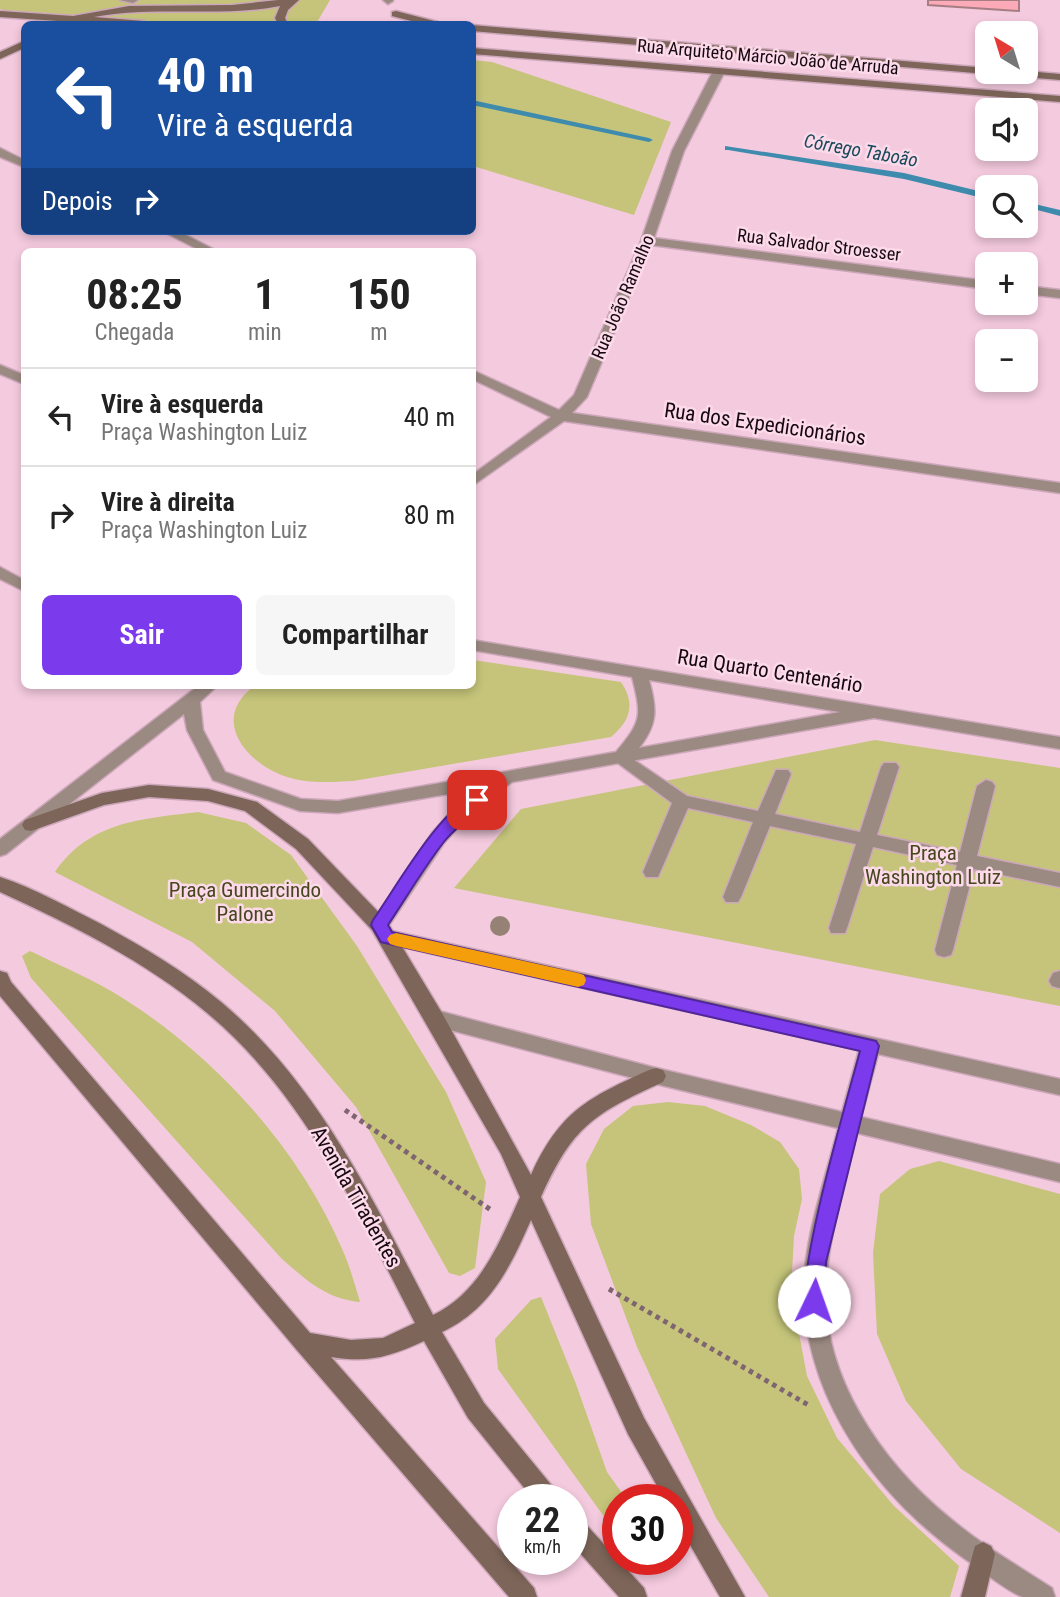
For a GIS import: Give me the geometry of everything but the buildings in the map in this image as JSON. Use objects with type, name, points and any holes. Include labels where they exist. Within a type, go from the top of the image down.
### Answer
[{"type":"main road","points":[[66,21],[93,10],[133,1],[254,8],[293,0]]},
{"type":"main road","points":[[282,21],[283,9],[293,0]]},
{"type":"main road","points":[[388,0],[394,7],[393,19]]},
{"type":"main road","points":[[0,15],[54,21]]},
{"type":"main road","points":[[0,15],[23,21]]},
{"type":"main road","name":"Rua Arquiteto Márcio João de Arruda","points":[[476,28],[975,70]]},
{"type":"main road","points":[[0,56],[21,46]]},
{"type":"main road","name":"Rua Arquiteto Márcio João de Arruda","points":[[476,51],[1060,99]]},
{"type":"main road","points":[[1038,75],[1060,77]]},
{"type":"main road","points":[[31,825],[102,799],[149,792],[208,795],[251,806],[302,844],[383,931],[436,1018],[509,1150],[636,1426],[733,1597]]},
{"type":"main road","name":"Avenida Tiradentes","points":[[0,884],[123,945],[171,975],[215,1009],[261,1054],[305,1109],[345,1167],[458,1381],[506,1451],[535,1484]]},
{"type":"main road","points":[[0,978],[2,985],[304,1342],[525,1597]]},
{"type":"main road","points":[[304,1342],[351,1350],[385,1348],[456,1315],[501,1263],[549,1157],[574,1122],[610,1097],[656,1076]]},
{"type":"main road","points":[[588,1544],[635,1597]]},
{"type":"main road","points":[[973,1597],[983,1554]]},
{"type":"street","points":[[125,0],[133,1]]},
{"type":"street","name":"Rua João Ramalho","points":[[476,479],[561,416],[580,397],[647,241],[678,151],[719,71]]},
{"type":"street","points":[[0,152],[21,162]]},
{"type":"street","points":[[177,235],[204,248]]},
{"type":"street","name":"Rua Salvador Stroesser","points":[[647,241],[975,283]]},
{"type":"street","points":[[1038,291],[1060,294]]},
{"type":"street","points":[[0,369],[21,379]]},
{"type":"street","name":"Rua dos Expedicionários","points":[[476,376],[561,416],[1060,488]]},
{"type":"street","points":[[0,572],[21,584]]},
{"type":"street","name":"Rua Quarto Centenário","points":[[476,646],[1060,743]]},
{"type":"street","points":[[621,757],[644,730],[647,703],[639,673]]},
{"type":"street","points":[[201,690],[195,730],[219,776],[300,805],[338,807],[874,712]]},
{"type":"street","points":[[0,849],[201,690]]},
{"type":"street","points":[[621,757],[682,801],[1060,880]]},
{"type":"street","points":[[838,928],[890,767]]},
{"type":"street","points":[[732,897],[782,774]]},
{"type":"street","points":[[509,777],[461,812],[438,838],[383,931],[870,1046],[1060,1087]]},
{"type":"street","points":[[944,950],[986,786]]},
{"type":"street","points":[[652,872],[682,801]]},
{"type":"street","points":[[436,1018],[656,1076],[1060,1173]]},
{"type":"street","points":[[870,1046],[816,1262],[814,1301],[822,1346],[836,1388],[858,1435],[878,1462],[942,1527],[1043,1597]]},
{"type":"path","points":[[340,1107],[518,1228]]},
{"type":"path","points":[[575,1292],[600,1284],[811,1407]]},
{"type":"green space","points":[[0,0],[330,0],[318,21],[36,21],[0,9]]},
{"type":"green space","points":[[476,60],[492,62],[671,122],[634,215],[476,167]]},
{"type":"green space","points":[[476,660],[621,682],[626,690],[629,712],[623,725],[611,737],[353,781],[311,782],[272,771],[247,751],[234,726],[235,713],[241,699],[251,689],[476,689]]},
{"type":"green space","name":"Praça Washington Luiz","points":[[875,740],[1060,768],[1060,1006],[454,888],[521,809]]},
{"type":"green space","name":"Praça Gumercindo Palone","points":[[198,812],[246,823],[291,855],[357,946],[446,1092],[486,1182],[475,1268],[460,1276],[449,1273],[356,1107],[275,1011],[192,942],[55,872],[69,855],[101,832],[137,821]]},
{"type":"green space","points":[[30,951],[111,991],[148,1015],[216,1071],[247,1103],[302,1174],[324,1212],[346,1257],[360,1302],[327,1293],[281,1258],[31,978],[22,956]]},
{"type":"green space","points":[[668,1102],[705,1106],[751,1125],[780,1142],[799,1169],[802,1199],[794,1236],[791,1291],[807,1376],[837,1438],[894,1506],[959,1566],[950,1597],[769,1597],[716,1518],[637,1347],[591,1224],[586,1164],[604,1129],[633,1106]]},
{"type":"green space","points":[[939,1161],[1060,1194],[1060,1533],[961,1469],[906,1401],[877,1334],[873,1253],[880,1194],[910,1169]]},
{"type":"green space","points":[[541,1297],[607,1472],[616,1484],[602,1484],[602,1514],[588,1494],[588,1484],[581,1484],[498,1369],[495,1339],[531,1300]]},
{"type":"waterway","name":"Córrego Taboão","points":[[476,103],[649,140]]},
{"type":"waterway","name":"Córrego Taboão","points":[[728,148],[904,176],[975,193]]},
{"type":"waterway","name":"Córrego Taboão","points":[[1038,208],[1060,213]]},
{"type":"slow traffic","points":[[396,939],[578,980]]},
{"type":"route","points":[[477,800],[461,812],[438,838],[379,925],[387,937],[870,1046],[816,1262],[814,1301]]}]
